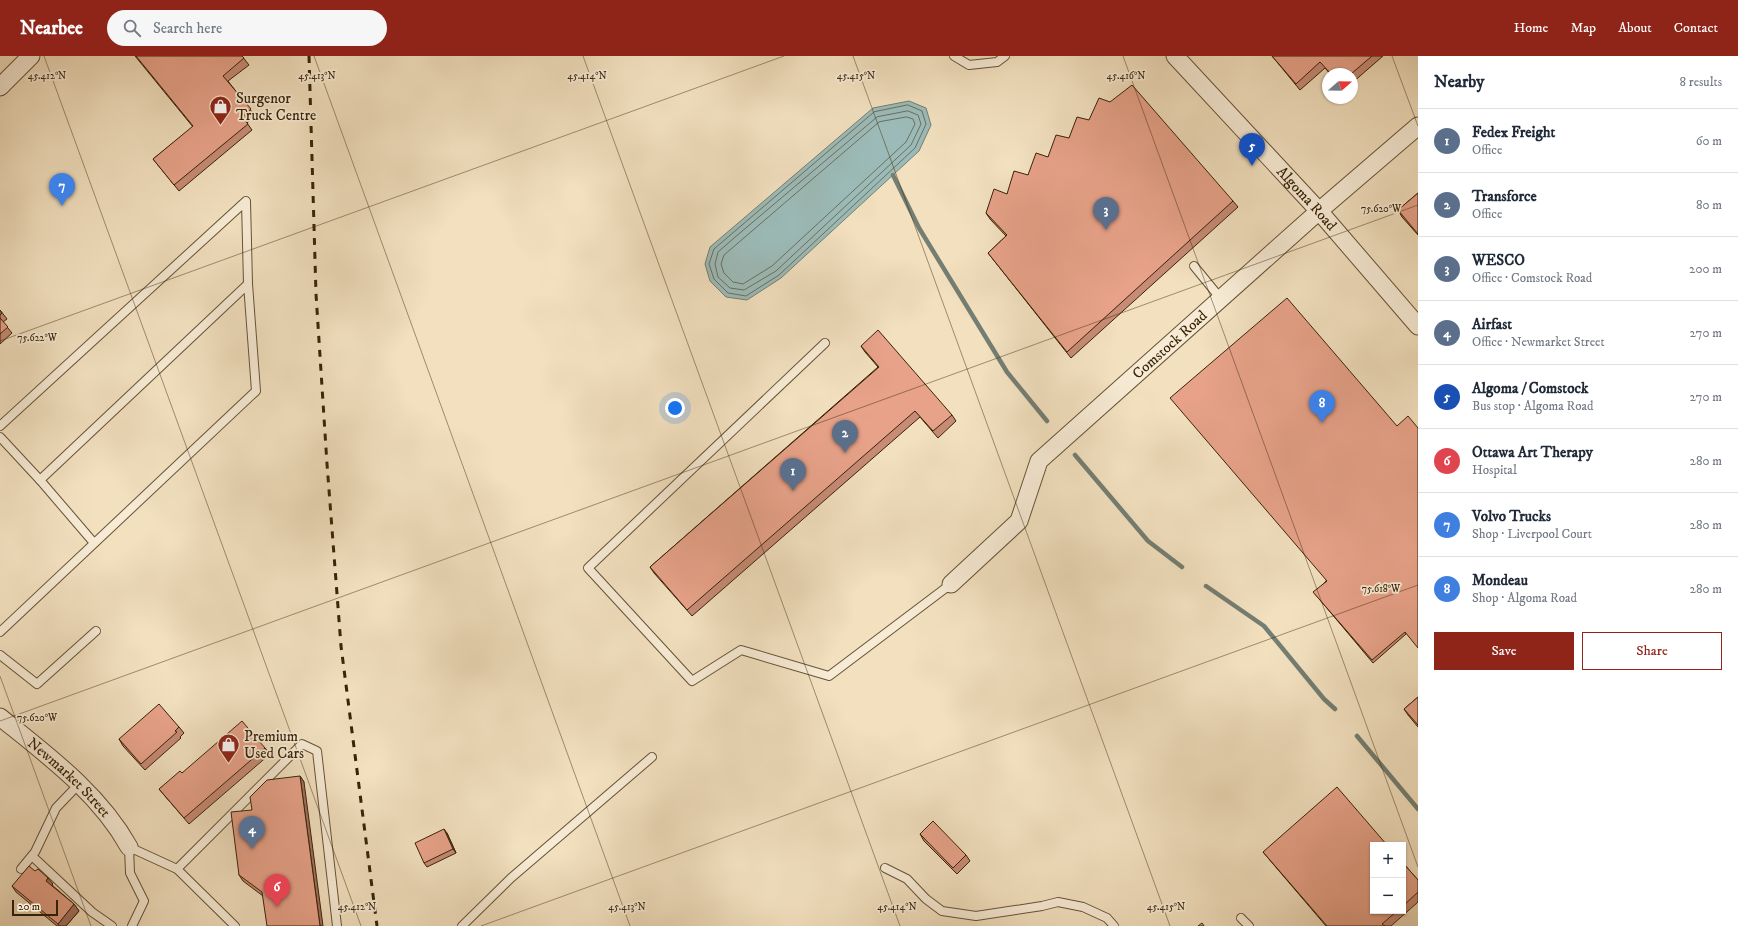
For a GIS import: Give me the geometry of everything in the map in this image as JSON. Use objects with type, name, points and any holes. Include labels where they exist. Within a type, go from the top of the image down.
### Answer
[{"type":"street","points":[[0,87],[32,56]]},
{"type":"street","name":"Algoma Road","points":[[1175,56],[1319,212],[1418,326]]},
{"type":"street","name":"Comstock Road","points":[[951,584],[1019,521],[1040,461],[1319,212],[1418,126]]},
{"type":"street","name":"Newmarket Street","points":[[0,716],[52,759],[91,795],[118,827],[129,847]]},
{"type":"lane","points":[[954,56],[969,65],[997,62],[1005,56]]},
{"type":"lane","points":[[0,426],[246,201],[248,284],[256,390],[0,632]]},
{"type":"lane","points":[[1194,266],[1221,299]]},
{"type":"lane","points":[[40,480],[248,284]]},
{"type":"lane","points":[[825,343],[588,568],[692,681],[741,650],[829,676],[951,584]]},
{"type":"lane","points":[[0,437],[40,480],[94,543]]},
{"type":"lane","points":[[0,655],[37,684],[96,631]]},
{"type":"lane","points":[[177,869],[302,744],[317,751],[337,926]]},
{"type":"lane","points":[[462,926],[511,878],[652,758]]},
{"type":"lane","points":[[21,869],[32,856],[56,808],[79,784]]},
{"type":"lane","points":[[132,926],[144,901],[130,873],[129,847],[177,869],[235,926]]},
{"type":"lane","points":[[32,856],[92,912],[112,926]]},
{"type":"lane","points":[[886,868],[907,879],[926,899],[942,911],[976,916],[1042,906],[1058,902],[1083,907],[1107,918],[1114,926]]},
{"type":"lane","points":[[1241,918],[1249,926]]},
{"type":"water","points":[[909,101],[926,108],[931,125],[919,151],[781,278],[747,300],[726,297],[710,281],[705,264],[710,247],[873,108]]},
{"type":"building","name":"Surgenor Truck Centre","points":[[136,56],[242,56],[244,58],[223,76],[251,109],[242,117],[248,124],[174,185],[153,159],[193,126]]},
{"type":"building","points":[[1272,56],[1372,56],[1358,68],[1326,68],[1320,62],[1296,84]]},
{"type":"building","points":[[1132,85],[1233,201],[1067,352],[988,253],[1007,235],[986,213],[994,189],[1007,194],[1014,171],[1028,175],[1036,153],[1048,157],[1056,135],[1069,138],[1077,117],[1089,120],[1099,98],[1110,102]]},
{"type":"building","points":[[1418,193],[1418,234],[1398,210]]},
{"type":"building","points":[[1287,298],[1397,426],[1408,416],[1418,428],[1418,648],[1405,632],[1372,660],[1313,592],[1327,581],[1170,398]]},
{"type":"building","points":[[0,318],[8,327],[0,334]]},
{"type":"building","points":[[878,330],[952,415],[933,431],[915,411],[687,610],[650,567],[879,367],[861,346]]},
{"type":"building","points":[[1418,697],[1418,725],[1404,709]]},
{"type":"building","points":[[159,704],[179,727],[175,731],[177,732],[141,764],[119,739]]},
{"type":"building","name":"Premium Used Cars","points":[[242,721],[265,748],[184,818],[159,789],[180,771],[182,773]]},
{"type":"building","points":[[300,776],[320,926],[267,926],[262,892],[239,875],[231,812],[252,810],[250,797],[267,780]]},
{"type":"building","points":[[1337,787],[1384,842],[1370,842],[1370,914],[1394,914],[1382,924],[1385,926],[1327,926],[1263,852]]},
{"type":"building","points":[[933,821],[966,855],[953,868],[920,834]]},
{"type":"building","points":[[444,829],[453,849],[424,863],[415,843]]},
{"type":"building","points":[[29,866],[35,871],[38,869],[48,878],[46,881],[74,904],[58,924],[12,886]]},
{"type":"building","points":[[1406,866],[1418,880],[1418,892],[1406,903]]},
{"type":"waterway","points":[[893,175],[919,228],[1007,372],[1047,421]]},
{"type":"waterway","points":[[1075,455],[1148,541],[1182,567]]},
{"type":"waterway","points":[[1206,586],[1264,626],[1324,699],[1335,709]]},
{"type":"waterway","points":[[1357,736],[1418,809]]},
{"type":"railway","points":[[309,56],[316,294],[341,646],[377,926]]},
{"type":"place","name":"Surgenor Truck Centre","points":[[221,126]]},
{"type":"place","name":"Algoma / Comstock","points":[[1252,166]]},
{"type":"place","name":"Volvo Trucks","points":[[62,206]]},
{"type":"place","name":"WESCO","points":[[1106,230]]},
{"type":"place","name":"Mondeau","points":[[1322,423]]},
{"type":"place","name":"Transforce","points":[[845,453]]},
{"type":"place","name":"Fedex Freight","points":[[793,491]]},
{"type":"place","name":"Premium Used Cars","points":[[229,764]]},
{"type":"place","name":"Airfast","points":[[252,849]]},
{"type":"place","name":"Ottawa Art Therapy","points":[[277,907]]}]
